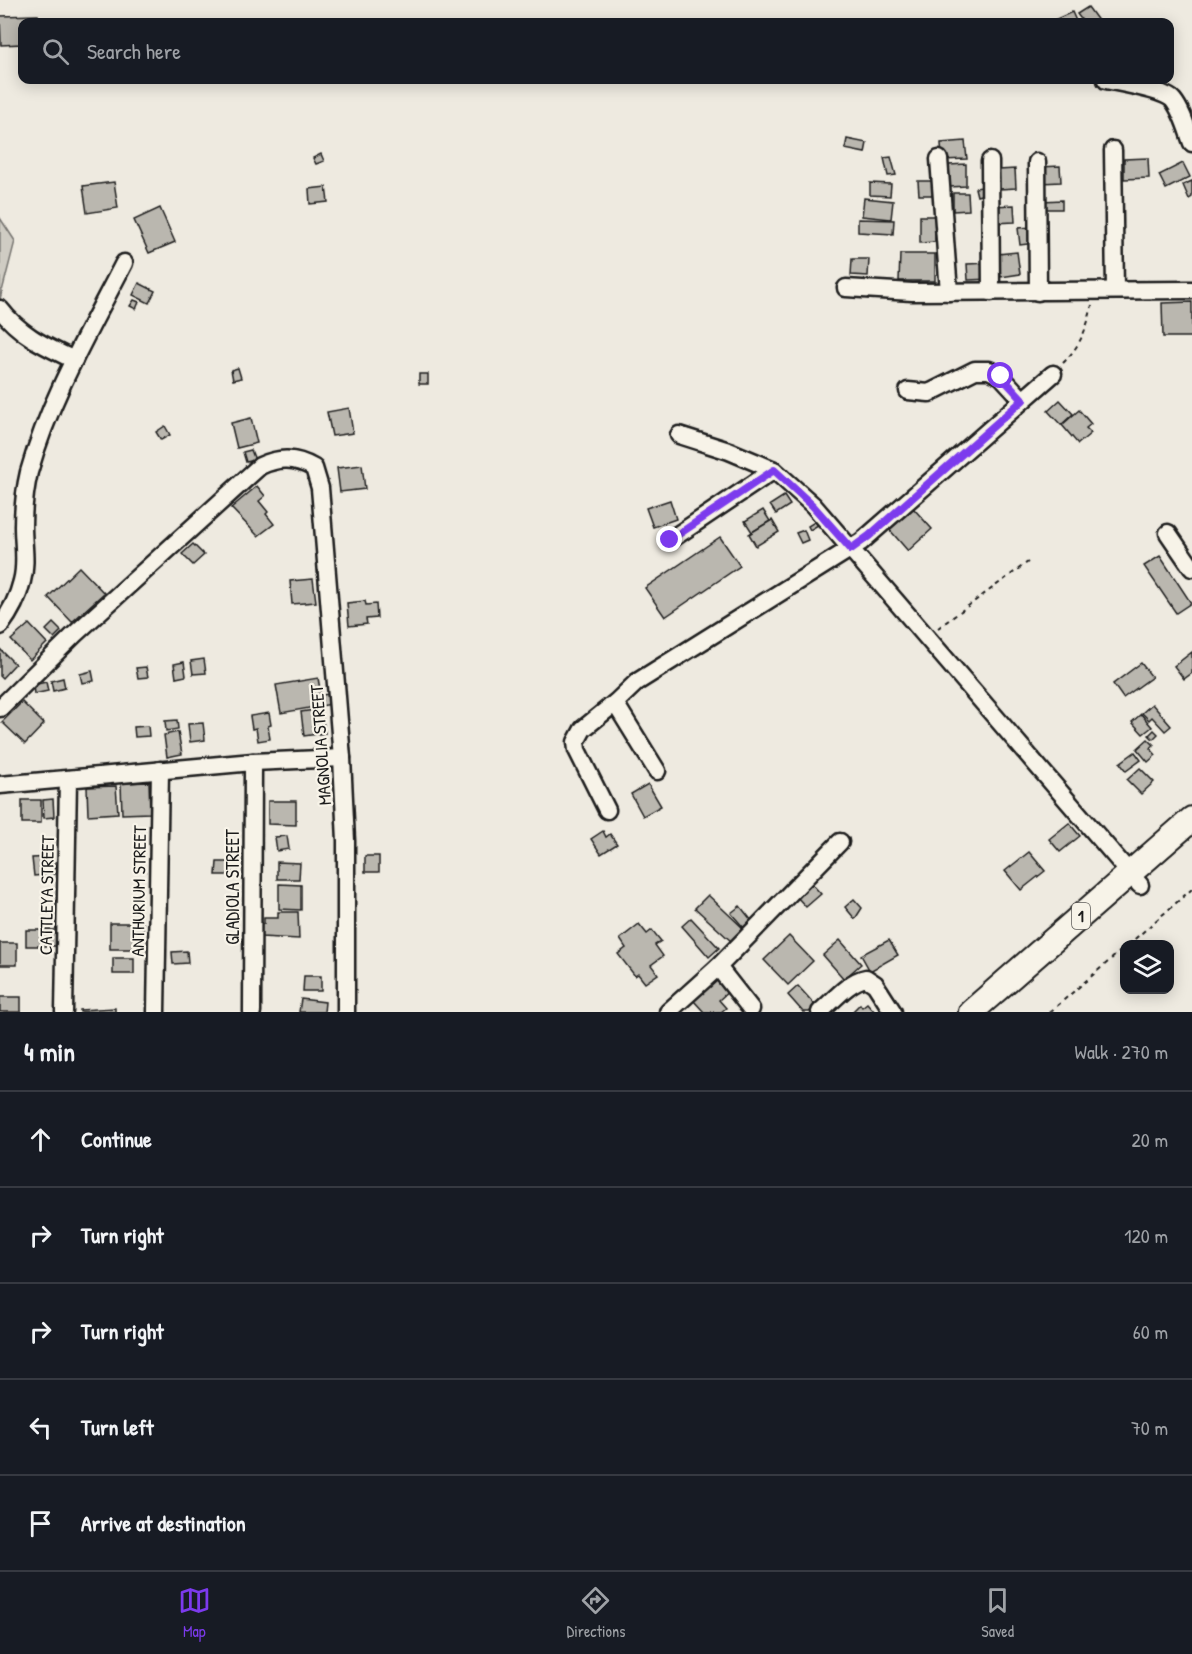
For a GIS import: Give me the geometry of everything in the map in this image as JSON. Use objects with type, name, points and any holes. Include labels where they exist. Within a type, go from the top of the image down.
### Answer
[{"type":"highway","name":"1","points":[[995,1012],[1135,879],[1192,819]]},
{"type":"highway","name":"1","points":[[971,1012],[1135,879],[1192,841]]},
{"type":"street","points":[[1123,84],[1170,97],[1186,112],[1192,143]]},
{"type":"street","points":[[1113,150],[1115,290]]},
{"type":"street","points":[[939,159],[949,292]]},
{"type":"street","points":[[990,161],[991,292]]},
{"type":"street","points":[[1037,162],[1038,292]]},
{"type":"street","points":[[0,626],[10,612],[22,581],[25,564],[23,525],[28,475],[40,435],[74,360],[124,263]]},
{"type":"street","points":[[846,288],[949,292],[1192,290]]},
{"type":"street","points":[[0,309],[20,331],[34,341],[74,360]]},
{"type":"street","points":[[908,391],[920,394],[929,393],[975,370],[989,370],[1001,376],[1023,400]]},
{"type":"street","points":[[607,810],[577,750],[576,742],[583,729],[650,672],[869,536],[1053,374]]},
{"type":"street","points":[[679,435],[729,451],[779,473],[813,506],[1135,879]]},
{"type":"street","name":"MAGNOLIA STREET","points":[[1,704],[260,466],[273,460],[286,459],[304,462],[314,468],[321,499],[342,758],[346,842],[346,1012]]},
{"type":"street","points":[[670,540],[779,473]]},
{"type":"street","points":[[1168,532],[1192,568]]},
{"type":"street","points":[[615,703],[657,771]]},
{"type":"street","points":[[0,785],[253,762],[342,758]]},
{"type":"street","name":"GLADIOLA STREET","points":[[252,1012],[253,762]]},
{"type":"street","name":"ANTHURIUM STREET","points":[[156,1012],[160,771]]},
{"type":"street","name":"CATTLEYA STREET","points":[[64,1012],[68,779]]},
{"type":"street","points":[[668,1012],[718,968],[840,842]]},
{"type":"street","points":[[718,968],[751,1009]]},
{"type":"street","points":[[820,1012],[859,979],[866,978],[875,984],[893,1012]]},
{"type":"path","points":[[1053,374],[1080,344],[1088,321],[1094,291]]},
{"type":"path","points":[[926,636],[1028,562]]},
{"type":"path","points":[[1134,940],[1192,890]]},
{"type":"path","points":[[1050,1012],[1120,952]]},
{"type":"shaded area","points":[[0,218],[15,241],[0,299]]},
{"type":"building","points":[[1088,7],[1096,18],[1080,18],[1077,14]]},
{"type":"building","points":[[1072,12],[1075,18],[1059,18]]},
{"type":"building","points":[[38,15],[38,18],[18,18],[18,44],[1,45],[0,16]]},
{"type":"building","points":[[847,139],[867,143],[865,153],[845,149]]},
{"type":"building","points":[[965,141],[967,159],[942,160],[941,143]]},
{"type":"building","points":[[321,154],[324,161],[316,164],[313,158]]},
{"type":"building","points":[[891,157],[896,175],[888,176],[884,158]]},
{"type":"building","points":[[1148,158],[1149,178],[1124,179],[1124,159]]},
{"type":"building","points":[[1183,163],[1190,177],[1166,189],[1159,175]]},
{"type":"building","points":[[966,164],[966,186],[950,187],[949,165]]},
{"type":"building","points":[[1060,166],[1061,182],[1041,183],[1040,167]]},
{"type":"building","points":[[1015,169],[1016,188],[1000,189],[999,170]]},
{"type":"building","points":[[918,181],[935,181],[936,195],[919,195]]},
{"type":"building","points":[[1192,181],[1192,197],[1189,199],[1183,185]]},
{"type":"building","points":[[114,182],[118,208],[87,213],[83,186]]},
{"type":"building","points":[[870,183],[891,184],[890,196],[870,195]]},
{"type":"building","points":[[987,186],[988,193],[977,196],[975,188]]},
{"type":"building","points":[[326,187],[328,202],[310,204],[309,189]]},
{"type":"building","points":[[953,193],[968,193],[969,210],[953,211]]},
{"type":"building","points":[[864,198],[893,201],[891,219],[862,216]]},
{"type":"building","points":[[1062,200],[1062,209],[1042,209],[1042,201]]},
{"type":"building","points":[[1014,205],[1015,222],[994,223],[993,206]]},
{"type":"building","points":[[160,208],[175,242],[149,253],[134,220]]},
{"type":"building","points":[[920,216],[935,216],[935,242],[920,243]]},
{"type":"building","points":[[858,219],[894,220],[893,234],[858,232]]},
{"type":"building","points":[[1034,227],[1035,243],[1020,245],[1018,228]]},
{"type":"building","points":[[1017,252],[1020,274],[1001,277],[998,254]]},
{"type":"building","points":[[900,254],[935,254],[935,281],[899,281]]},
{"type":"building","points":[[852,259],[869,259],[868,276],[851,275]]},
{"type":"building","points":[[990,263],[991,279],[968,280],[967,264]]},
{"type":"building","points":[[139,283],[155,291],[149,303],[133,295]]},
{"type":"building","points":[[134,300],[139,302],[136,309],[130,306]]},
{"type":"building","points":[[1192,302],[1192,337],[1163,337],[1162,303]]},
{"type":"building","points":[[238,368],[241,378],[233,380],[231,370]]},
{"type":"building","points":[[419,374],[428,374],[428,384],[419,384]]},
{"type":"building","points":[[1060,400],[1073,414],[1061,425],[1048,411]]},
{"type":"building","points":[[349,408],[353,433],[332,436],[327,412]]},
{"type":"building","points":[[1079,410],[1091,424],[1086,428],[1091,433],[1078,444],[1062,425]]},
{"type":"building","points":[[251,418],[257,443],[237,448],[231,423]]},
{"type":"building","points":[[165,426],[170,435],[161,440],[156,432]]},
{"type":"building","points":[[251,450],[255,460],[246,462],[243,452]]},
{"type":"building","points":[[362,465],[365,489],[340,492],[337,468]]},
{"type":"building","points":[[257,486],[265,496],[259,501],[274,524],[258,536],[231,508]]},
{"type":"building","points":[[784,496],[790,505],[776,514],[770,505]]},
{"type":"building","points":[[670,500],[676,519],[653,527],[646,508]]},
{"type":"building","points":[[913,508],[932,529],[908,551],[889,529]]},
{"type":"building","points":[[763,510],[770,521],[752,532],[745,521]]},
{"type":"building","points":[[772,520],[779,532],[756,546],[749,534]]},
{"type":"building","points":[[816,521],[818,525],[810,530],[808,526]]},
{"type":"building","points":[[804,530],[808,540],[801,543],[796,533]]},
{"type":"building","points":[[720,537],[740,566],[665,617],[645,588]]},
{"type":"building","points":[[193,544],[204,555],[193,565],[182,554]]},
{"type":"building","points":[[1160,556],[1191,603],[1176,613],[1144,566]]},
{"type":"building","points":[[79,567],[104,593],[72,622],[48,597]]},
{"type":"building","points":[[313,579],[316,602],[292,604],[290,581]]},
{"type":"building","points":[[365,601],[366,605],[376,604],[377,618],[366,619],[367,624],[349,626],[347,603]]},
{"type":"building","points":[[53,623],[61,631],[54,638],[46,630]]},
{"type":"building","points":[[29,624],[47,643],[30,660],[11,640]]},
{"type":"building","points":[[0,649],[15,664],[2,678],[0,676]]},
{"type":"building","points":[[1192,652],[1192,673],[1184,679],[1174,666]]},
{"type":"building","points":[[204,659],[206,673],[193,674],[191,661]]},
{"type":"building","points":[[184,662],[186,676],[176,678],[174,664]]},
{"type":"building","points":[[1141,663],[1152,677],[1123,698],[1113,684]]},
{"type":"building","points":[[146,667],[148,677],[138,678],[136,668]]},
{"type":"building","points":[[92,671],[94,681],[82,683],[80,674]]},
{"type":"building","points":[[63,678],[65,688],[53,691],[51,681]]},
{"type":"building","points":[[318,678],[321,695],[330,694],[332,704],[281,713],[276,685]]},
{"type":"building","points":[[46,682],[48,691],[34,694],[33,685]]},
{"type":"building","points":[[22,702],[44,724],[25,744],[2,722]]},
{"type":"building","points":[[1152,704],[1171,726],[1165,731],[1152,717],[1149,720],[1142,713]]},
{"type":"building","points":[[321,709],[325,733],[304,736],[301,712]]},
{"type":"building","points":[[269,713],[270,739],[258,741],[256,728],[252,729],[250,716]]},
{"type":"building","points":[[1141,714],[1152,727],[1143,734],[1132,722]]},
{"type":"building","points":[[177,720],[178,729],[166,731],[165,721]]},
{"type":"building","points":[[203,723],[205,740],[190,742],[188,724]]},
{"type":"building","points":[[148,726],[149,736],[135,737],[134,727]]},
{"type":"building","points":[[1154,730],[1158,734],[1153,739],[1149,735]]},
{"type":"building","points":[[178,732],[182,754],[167,757],[164,735]]},
{"type":"building","points":[[1148,739],[1154,745],[1150,748],[1156,755],[1148,762],[1137,749]]},
{"type":"building","points":[[1135,752],[1141,760],[1126,771],[1120,763]]},
{"type":"building","points":[[1140,768],[1154,782],[1141,794],[1127,780]]},
{"type":"building","points":[[149,782],[150,813],[122,814],[121,783]]},
{"type":"building","points":[[648,784],[661,806],[643,816],[631,794]]},
{"type":"building","points":[[116,786],[118,813],[88,815],[87,787]]},
{"type":"building","points":[[53,799],[54,817],[44,818],[43,800]]},
{"type":"building","points":[[22,800],[41,800],[41,823],[22,823]]},
{"type":"building","points":[[268,801],[296,801],[296,825],[268,824]]},
{"type":"building","points":[[1069,823],[1080,836],[1060,852],[1049,839]]},
{"type":"building","points":[[603,831],[606,837],[610,834],[617,844],[601,854],[591,839]]},
{"type":"building","points":[[287,836],[289,849],[277,851],[275,837]]},
{"type":"building","points":[[1029,852],[1045,871],[1021,890],[1005,871]]},
{"type":"building","points":[[365,856],[379,856],[379,872],[365,872]]},
{"type":"building","points":[[53,857],[55,874],[34,876],[32,858]]},
{"type":"building","points":[[217,862],[238,862],[238,875],[216,875]]},
{"type":"building","points":[[277,862],[300,863],[299,879],[277,879]]},
{"type":"building","points":[[279,884],[301,885],[301,910],[279,909]]},
{"type":"building","points":[[812,884],[821,894],[806,907],[797,897]]},
{"type":"building","points":[[708,895],[744,929],[732,942],[695,908]]},
{"type":"building","points":[[854,899],[862,908],[855,919],[845,907]]},
{"type":"building","points":[[740,906],[752,921],[744,928],[731,913]]},
{"type":"building","points":[[278,912],[298,912],[299,939],[261,937],[261,924],[264,924],[264,918],[278,918]]},
{"type":"building","points":[[691,918],[719,948],[709,957],[682,926]]},
{"type":"building","points":[[110,923],[143,923],[143,949],[110,949]]},
{"type":"building","points":[[639,924],[647,934],[652,930],[661,941],[655,945],[663,956],[651,965],[658,974],[645,983],[638,974],[635,976],[618,954],[626,948],[620,939]]},
{"type":"building","points":[[26,930],[63,930],[63,946],[26,946]]},
{"type":"building","points":[[789,936],[813,961],[788,985],[764,960]]},
{"type":"building","points":[[840,940],[861,964],[844,979],[823,955]]},
{"type":"building","points":[[889,940],[898,955],[870,971],[861,955]]},
{"type":"building","points":[[0,943],[17,943],[17,965],[0,965]]},
{"type":"building","points":[[187,951],[188,963],[173,964],[172,952]]},
{"type":"building","points":[[113,958],[134,958],[134,974],[113,974]]},
{"type":"building","points":[[304,976],[321,976],[321,991],[303,991]]},
{"type":"building","points":[[720,977],[731,989],[719,1000],[726,1008],[721,1012],[704,1012],[694,1001]]},
{"type":"building","points":[[798,986],[816,1006],[809,1012],[803,1012],[788,995]]},
{"type":"building","points":[[0,997],[21,997],[21,1012],[0,1012]]},
{"type":"building","points":[[301,999],[325,1002],[324,1012],[299,1012]]},
{"type":"building","points":[[867,1003],[875,1012],[852,1012],[860,1004],[862,1007]]},
{"type":"building","points":[[115,1008],[115,1012],[80,1012],[80,1010]]},
{"type":"route","points":[[670,540],[774,470],[813,506],[851,549],[869,536],[1023,400],[1001,376]]}]
